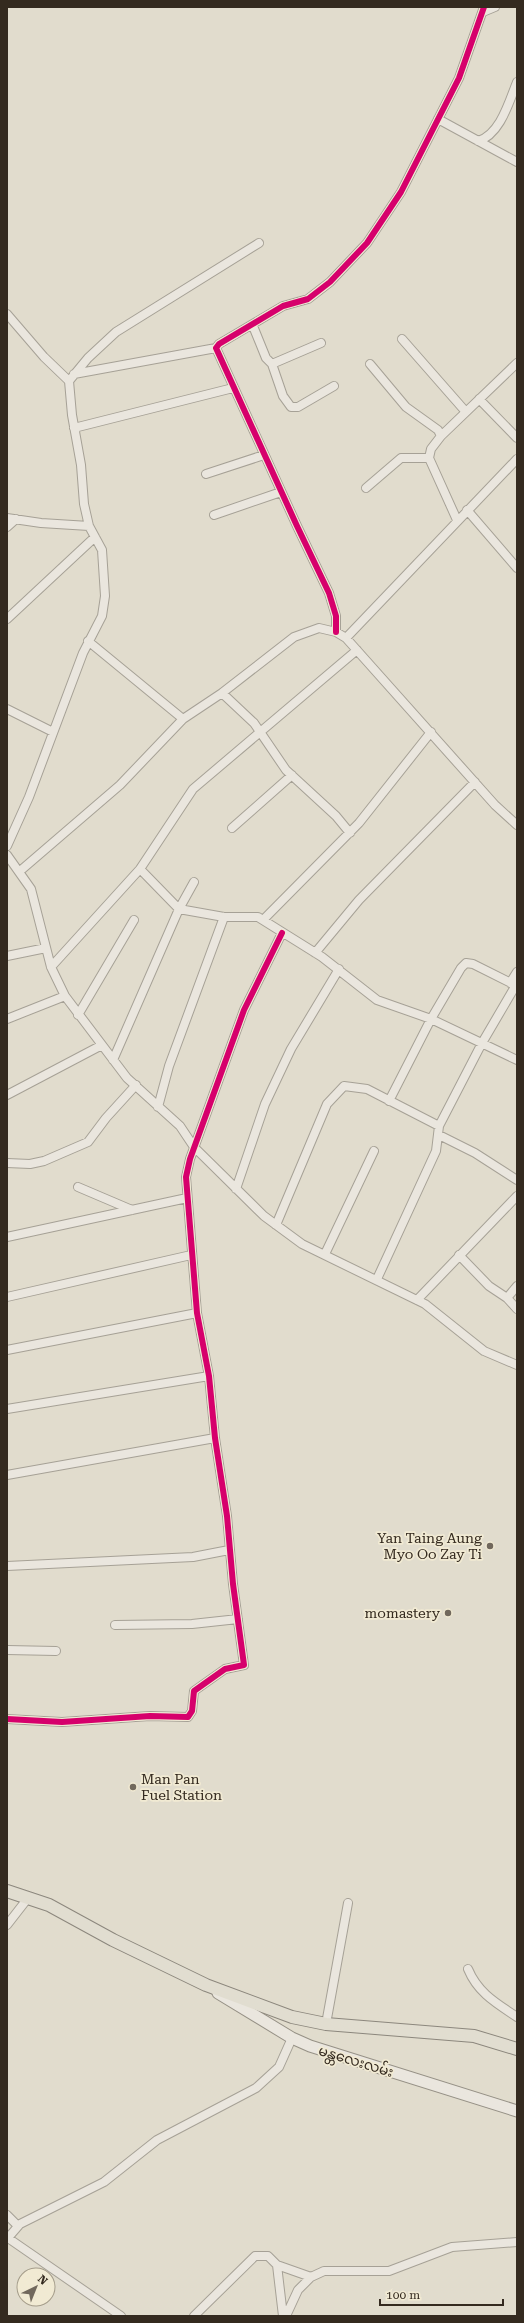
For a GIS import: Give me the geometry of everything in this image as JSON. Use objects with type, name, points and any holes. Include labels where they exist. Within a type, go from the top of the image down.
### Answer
[{"type":"main road","points":[[7,1891],[49,1905],[113,1940],[206,1985],[292,2017],[326,2024],[474,2036],[517,2049]]},
{"type":"main road","name":"မန္တလေးလမ်း","points":[[206,1985],[292,2038],[310,2046],[517,2111]]},
{"type":"street","points":[[7,314],[44,357],[71,378],[216,348],[219,344],[253,326],[283,306],[308,299],[330,282],[367,243],[401,192],[459,78],[484,9],[495,7]]},
{"type":"street","points":[[488,143],[500,121],[517,82]]},
{"type":"street","points":[[438,119],[478,141],[488,143],[517,162]]},
{"type":"street","points":[[7,846],[29,798],[88,641],[102,616],[105,596],[102,550],[89,526],[74,428],[71,378],[116,332],[259,243]]},
{"type":"street","points":[[253,326],[266,358],[272,364],[283,396],[291,407],[298,407],[334,386]]},
{"type":"street","points":[[402,339],[466,412]]},
{"type":"street","points":[[272,364],[321,343]]},
{"type":"street","points":[[216,348],[281,492],[330,593],[336,616],[336,632]]},
{"type":"street","points":[[457,520],[429,458],[431,449],[441,436],[517,363]]},
{"type":"street","points":[[370,364],[399,400],[438,430],[441,436]]},
{"type":"street","points":[[74,428],[233,388]]},
{"type":"street","points":[[480,399],[517,438]]},
{"type":"street","points":[[206,474],[264,455]]},
{"type":"street","points":[[366,488],[401,458],[429,458]]},
{"type":"street","points":[[346,638],[457,520],[516,464]]},
{"type":"street","points":[[214,515],[281,492]]},
{"type":"street","points":[[467,510],[517,568]]},
{"type":"street","points":[[7,518],[89,526]]},
{"type":"street","points":[[7,527],[16,519]]},
{"type":"street","points":[[7,619],[95,537]]},
{"type":"street","points":[[20,871],[120,785],[183,719],[222,693],[294,637],[319,628],[336,632],[346,638],[475,782],[517,825]]},
{"type":"street","points":[[88,641],[183,719]]},
{"type":"street","points":[[52,967],[140,869],[193,789],[357,650]]},
{"type":"street","points":[[222,693],[254,723],[259,732],[292,775],[336,816],[350,832]]},
{"type":"street","points":[[7,709],[53,732]]},
{"type":"street","points":[[262,920],[360,823],[431,732]]},
{"type":"street","points":[[232,828],[292,775]]},
{"type":"street","points":[[315,953],[359,900],[475,782]]},
{"type":"street","points":[[7,855],[9,866],[20,871],[31,889],[52,967],[65,996],[126,1078],[180,1126],[194,1147],[264,1216],[302,1244],[377,1279],[417,1300],[484,1351],[517,1365]]},
{"type":"street","points":[[140,869],[179,908],[224,917],[258,918],[339,969],[377,1000],[431,1019],[517,1060]]},
{"type":"street","points":[[113,1060],[179,908],[194,882]]},
{"type":"street","points":[[158,1107],[169,1066],[224,917]]},
{"type":"street","points":[[78,1014],[134,920]]},
{"type":"street","points":[[7,1719],[62,1722],[150,1716],[188,1717],[192,1711],[194,1691],[225,1669],[244,1665],[229,1550],[227,1516],[215,1438],[209,1376],[197,1314],[197,1290],[191,1255],[186,1178],[194,1147],[244,1010],[282,933]]},
{"type":"street","points":[[7,956],[46,948]]},
{"type":"street","points":[[389,1101],[431,1019],[461,968],[466,963],[473,964],[514,985]]},
{"type":"street","points":[[236,1189],[265,1104],[290,1049],[339,969]]},
{"type":"street","points":[[377,1279],[436,1151],[439,1126],[514,985],[517,972]]},
{"type":"street","points":[[7,1020],[65,996]]},
{"type":"street","points":[[7,1095],[102,1045]]},
{"type":"street","points":[[7,1163],[30,1164],[44,1161],[88,1142],[106,1118],[136,1086]]},
{"type":"street","points":[[276,1225],[326,1104],[333,1095],[344,1086],[367,1090],[439,1126]]},
{"type":"street","points":[[439,1136],[475,1153],[517,1180]]},
{"type":"street","points":[[325,1254],[374,1151]]},
{"type":"street","points":[[78,1187],[133,1210]]},
{"type":"street","points":[[417,1300],[517,1196]]},
{"type":"street","points":[[7,1237],[187,1198]]},
{"type":"street","points":[[7,1297],[191,1255]]},
{"type":"street","points":[[459,1255],[489,1286],[507,1298],[517,1309]]},
{"type":"street","points":[[507,1298],[517,1286]]},
{"type":"street","points":[[7,1350],[197,1314]]},
{"type":"street","points":[[7,1409],[209,1376]]},
{"type":"street","points":[[7,1474],[215,1438]]},
{"type":"street","points":[[7,1566],[192,1556],[229,1550]]},
{"type":"street","points":[[115,1625],[192,1624],[238,1618]]},
{"type":"street","points":[[7,1650],[56,1651]]},
{"type":"street","points":[[7,1925],[28,1898]]},
{"type":"street","points":[[326,2024],[348,1903]]},
{"type":"street","points":[[468,1968],[474,1982],[484,1995],[517,2017]]},
{"type":"street","points":[[121,2316],[7,2238],[18,2226],[104,2182],[157,2140],[256,2088],[279,2067],[292,2038]]},
{"type":"street","points":[[7,2215],[18,2226]]},
{"type":"street","points":[[286,2316],[298,2290],[311,2276],[324,2271],[389,2271],[452,2246],[517,2242]]},
{"type":"street","points":[[194,2316],[256,2256],[268,2256],[277,2265],[311,2276]]},
{"type":"street","points":[[277,2265],[283,2316]]},
{"type":"cycle path","points":[[336,632],[336,616],[329,593],[216,348],[219,344],[283,306],[308,299],[330,282],[367,243],[401,192],[459,78],[484,7]]},
{"type":"cycle path","points":[[7,1719],[62,1722],[150,1716],[188,1717],[192,1711],[194,1691],[225,1669],[244,1665],[233,1584],[227,1516],[215,1438],[209,1376],[197,1313],[186,1177],[190,1159],[244,1010],[282,933]]},
{"type":"place","name":"Yan Taing Aung Myo Oo Zay Ti","points":[[490,1546]]},
{"type":"place","name":"momastery","points":[[448,1613]]},
{"type":"place","name":"Man Pan Fuel Station","points":[[133,1787]]}]
